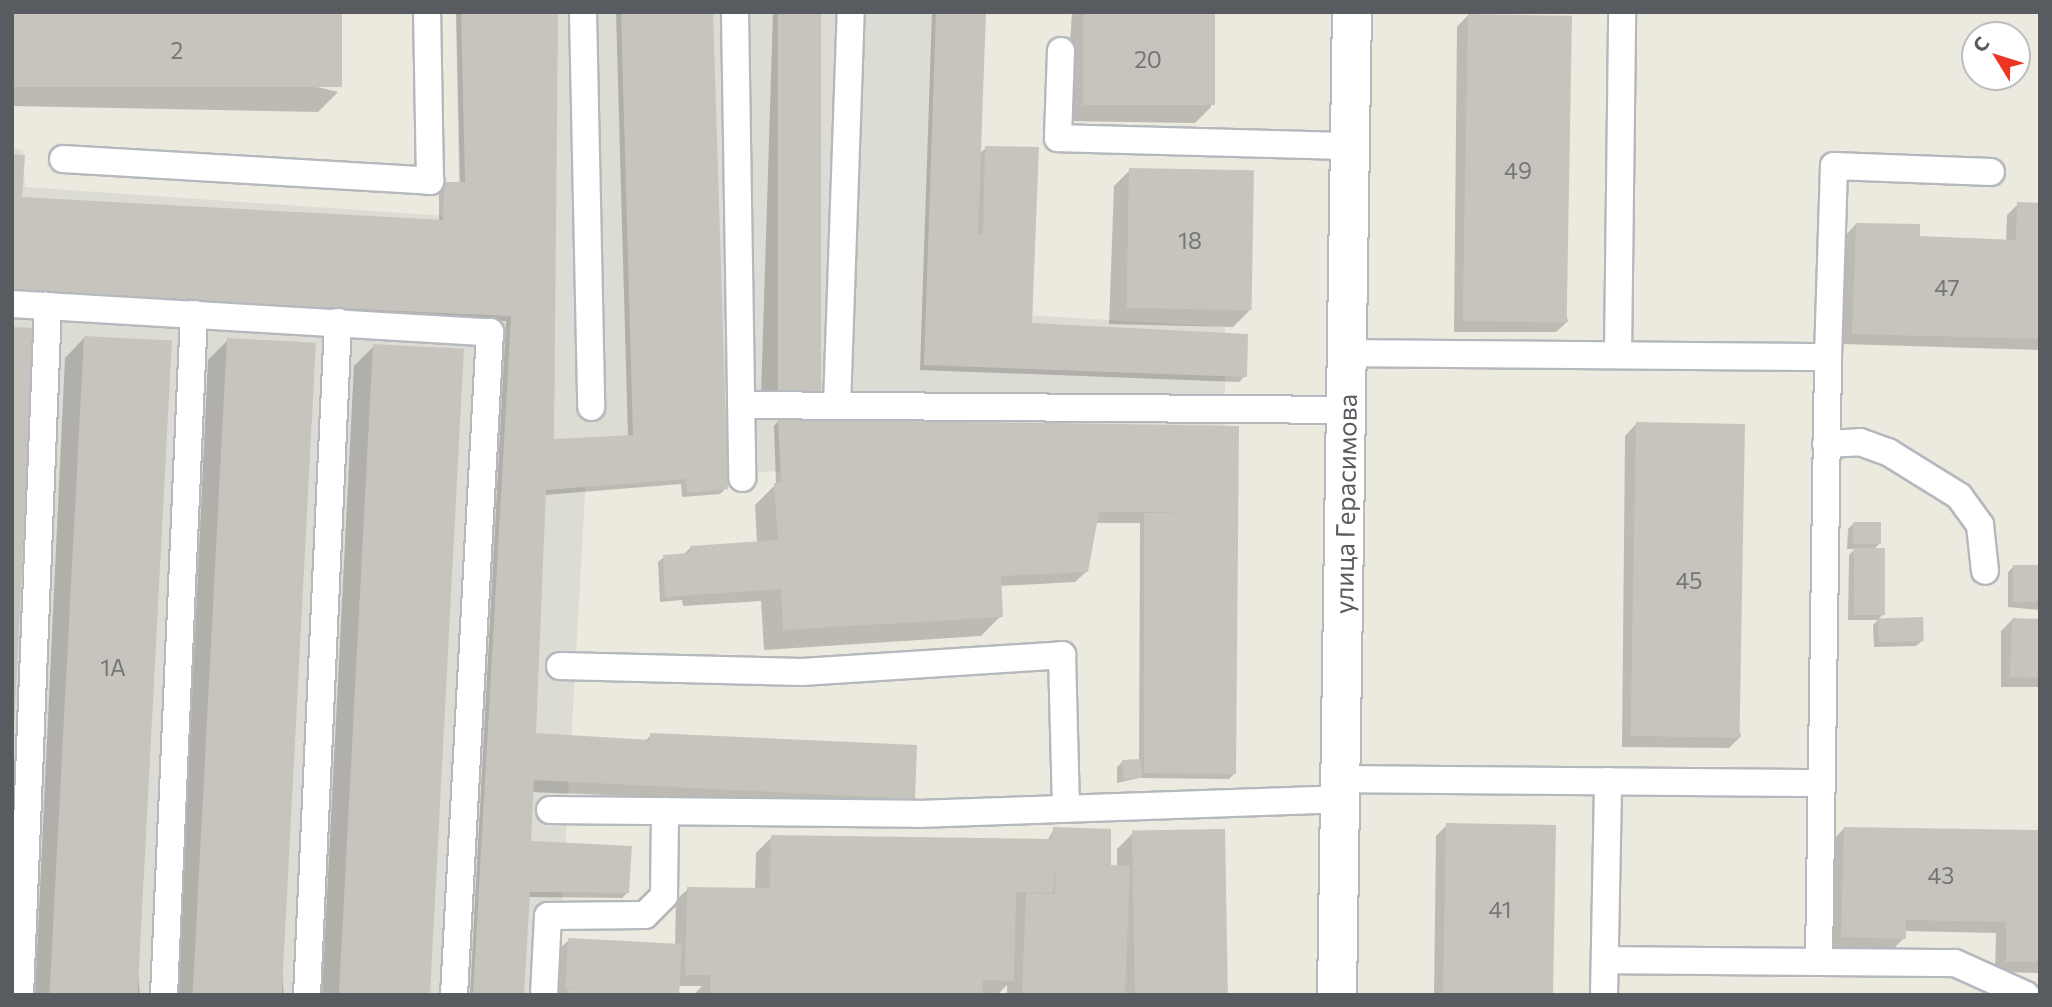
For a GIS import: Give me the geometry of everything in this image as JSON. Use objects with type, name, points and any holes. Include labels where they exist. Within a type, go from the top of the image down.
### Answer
[{"type":"street","name":"улица Герасимова","points":[[1337,995],[1352,12]]},
{"type":"lane","points":[[63,159],[430,181],[427,12]]},
{"type":"lane","points":[[583,12],[591,407]]},
{"type":"lane","points":[[735,12],[742,478]]},
{"type":"lane","points":[[836,405],[850,12]]},
{"type":"lane","points":[[1618,354],[1622,12]]},
{"type":"lane","points":[[1061,51],[1058,138],[1350,146]]},
{"type":"lane","points":[[1819,960],[1826,444],[1834,166],[1991,172]]},
{"type":"lane","points":[[12,304],[490,332],[454,995]]},
{"type":"lane","points":[[20,995],[48,306]]},
{"type":"lane","points":[[164,995],[194,314]]},
{"type":"lane","points":[[307,995],[338,322]]},
{"type":"lane","points":[[1347,353],[1828,357]]},
{"type":"lane","points":[[741,405],[1346,410]]},
{"type":"lane","points":[[1826,444],[1860,442],[1888,452],[1959,496],[1980,525],[1984,571]]},
{"type":"lane","points":[[560,666],[802,672],[1062,655],[1066,808]]},
{"type":"lane","points":[[550,810],[918,814],[1066,808],[1340,789],[1608,781],[1822,783]]},
{"type":"lane","points":[[1604,995],[1608,781]]},
{"type":"lane","points":[[544,995],[548,916],[645,915],[664,896],[665,811]]},
{"type":"lane","points":[[1605,960],[1955,962],[2026,995]]},
{"type":"shaded area","points":[[456,12],[969,12],[959,311],[1225,327],[1225,461],[586,476],[557,995],[12,995],[12,149],[23,150],[25,187],[459,217]]},
{"type":"building","points":[[12,12],[342,12],[342,87],[12,87]]},
{"type":"building","points":[[461,12],[558,12],[554,439],[633,435],[621,12],[713,12],[728,489],[687,493],[686,479],[546,490],[536,733],[650,740],[650,733],[917,745],[915,799],[534,780],[531,841],[632,846],[629,893],[530,892],[524,995],[473,995],[511,316],[12,293],[12,154],[25,155],[22,197],[443,220],[444,182],[465,182]]},
{"type":"building","points":[[778,12],[821,12],[821,391],[778,391]]},
{"type":"building","points":[[936,12],[986,12],[978,234],[983,234],[985,146],[1039,147],[1032,323],[1248,334],[1247,377],[924,365]]},
{"type":"building","points":[[1083,12],[1215,12],[1215,105],[1083,105]]},
{"type":"building","points":[[1468,14],[1572,16],[1567,323],[1463,321]]},
{"type":"building","points":[[1129,168],[1254,170],[1252,310],[1127,308]]},
{"type":"building","points":[[2017,202],[2040,203],[2040,339],[1852,334],[1856,223],[1920,224],[1920,236],[2016,240]]},
{"type":"building","points":[[12,327],[34,328],[14,729],[12,729]]},
{"type":"building","points":[[84,336],[172,341],[138,995],[49,995]]},
{"type":"building","points":[[227,338],[316,343],[282,995],[193,995]]},
{"type":"building","points":[[373,344],[464,349],[430,995],[339,995]]},
{"type":"building","points":[[778,419],[1239,426],[1236,774],[1144,773],[1144,513],[1199,512],[1099,512],[1088,572],[1001,576],[1003,617],[783,630],[781,589],[665,597],[663,555],[691,553],[690,546],[778,540],[774,483],[781,483]]},
{"type":"building","points":[[1636,422],[1745,424],[1740,738],[1631,736]]},
{"type":"building","points":[[1853,522],[1881,522],[1881,544],[1853,544]]},
{"type":"building","points":[[1854,548],[1885,548],[1885,615],[1854,615]]},
{"type":"building","points":[[2013,565],[2040,565],[2040,602],[2013,602]]},
{"type":"building","points":[[1923,617],[1924,641],[1879,643],[1878,619]]},
{"type":"building","points":[[2012,618],[2040,619],[2038,678],[2010,677]]},
{"type":"building","points":[[1141,759],[1142,778],[1123,779],[1122,760]]},
{"type":"building","points":[[1446,823],[1556,825],[1553,995],[1443,995]]},
{"type":"building","points":[[1053,827],[1111,829],[1111,865],[1130,866],[1125,995],[1022,995],[1026,893],[1055,894],[1056,863],[1053,893],[1016,892],[1014,981],[983,980],[982,995],[710,995],[710,975],[685,975],[687,887],[770,888],[771,835],[1052,839]]},
{"type":"building","points":[[1844,827],[2040,830],[2040,962],[2006,962],[2006,922],[1906,920],[1906,939],[1841,937]]},
{"type":"building","points":[[1225,829],[1228,995],[1135,995],[1132,831]]},
{"type":"building","points":[[568,938],[682,944],[679,994],[565,988]]},
{"type":"building","points":[[567,989],[663,991],[662,995],[567,995]]}]
